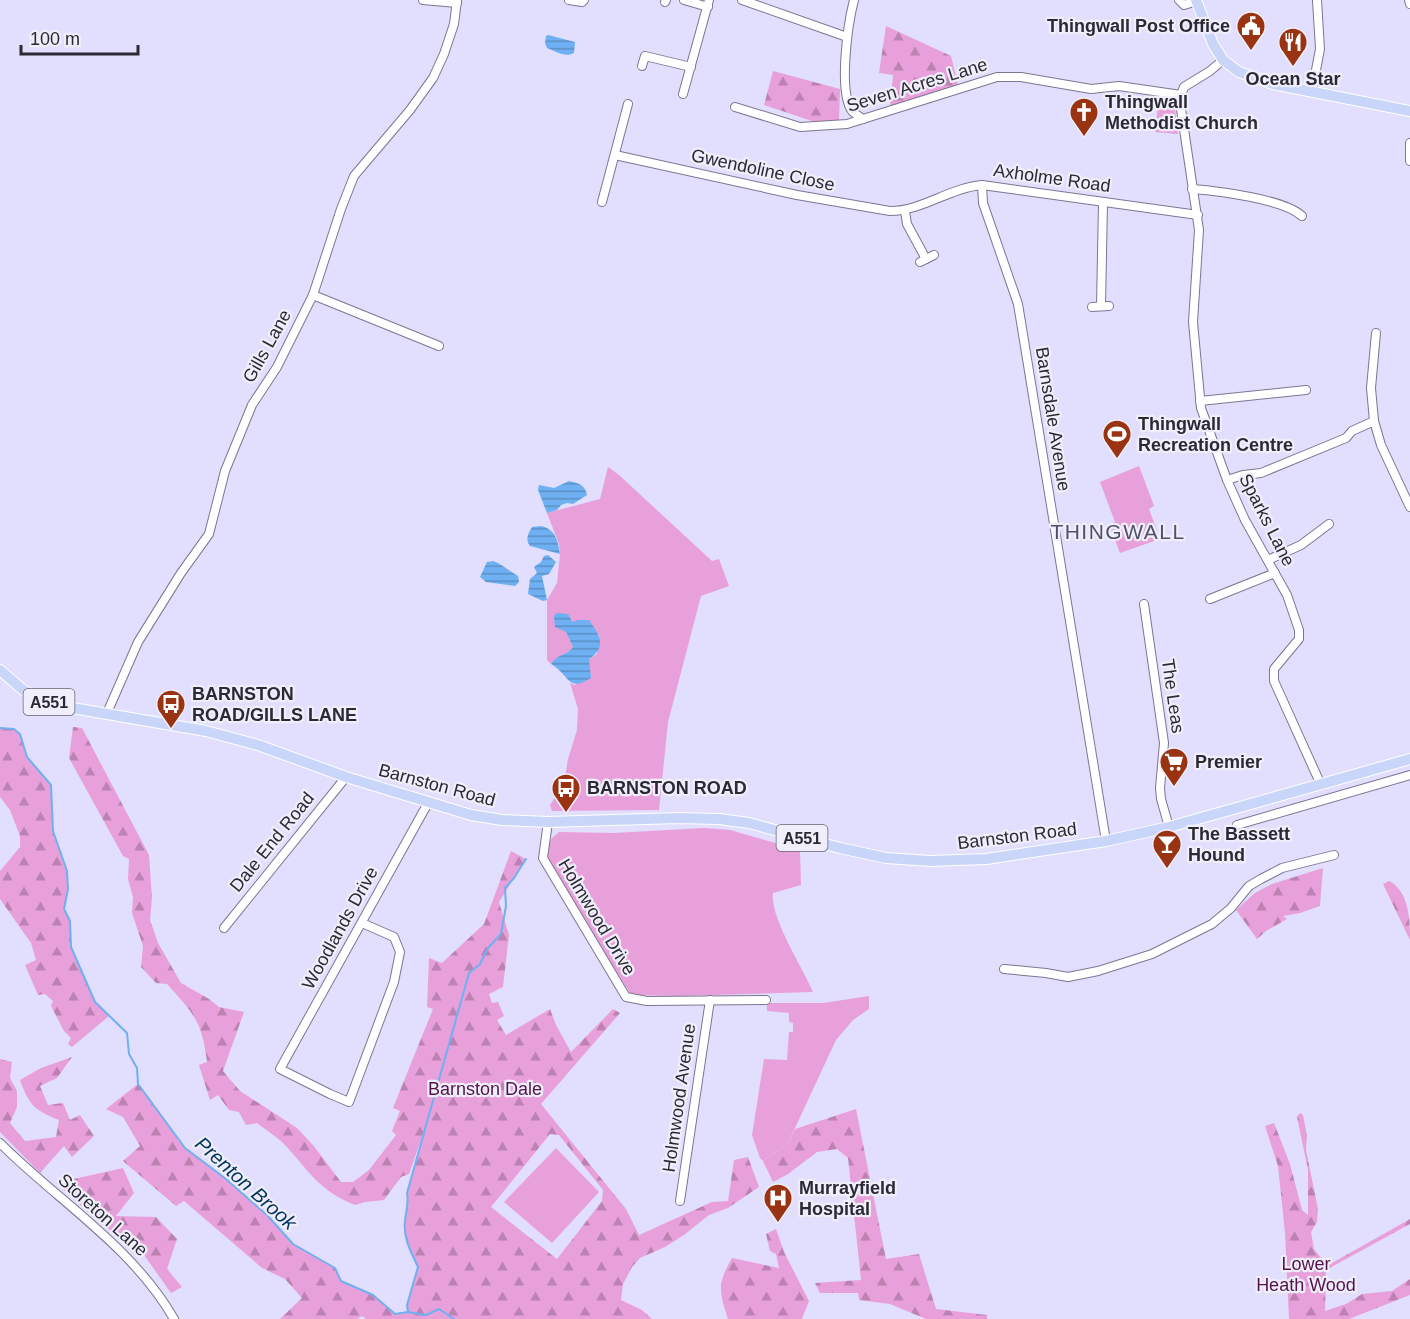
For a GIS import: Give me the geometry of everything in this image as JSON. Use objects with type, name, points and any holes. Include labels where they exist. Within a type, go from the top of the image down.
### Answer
[{"type":"main road","points":[[1196,1],[1213,44],[1223,60],[1239,72],[1273,84],[1410,111]]},
{"type":"main road","name":"Barnston Road","points":[[0,670],[35,697],[61,706],[207,731],[258,745],[346,777],[471,815],[548,822],[719,819],[749,823],[874,856],[930,861],[986,859],[1106,841],[1169,827],[1410,759]]},
{"type":"street","points":[[423,0],[457,2]]},
{"type":"street","points":[[569,0],[583,1],[586,13]]},
{"type":"street","points":[[682,94],[709,3],[684,0]]},
{"type":"street","points":[[742,0],[847,37]]},
{"type":"street","points":[[854,0],[847,37],[846,95],[852,112],[863,119]]},
{"type":"street","points":[[1179,0],[1184,5],[1196,1]]},
{"type":"street","points":[[1312,91],[1320,49],[1317,0]]},
{"type":"street","name":"Gills Lane","points":[[107,713],[138,642],[209,534],[225,471],[252,405],[277,367],[313,295],[354,176],[410,110],[433,78],[454,24],[457,2]]},
{"type":"street","points":[[642,66],[645,56],[691,67]]},
{"type":"street","points":[[1181,95],[1184,87],[1223,60]]},
{"type":"street","name":"Seven Acres Lane","points":[[735,107],[800,127],[847,124],[997,77],[1021,77],[1091,89],[1119,86],[1181,95]]},
{"type":"street","name":"Sparks Lane","points":[[1181,95],[1181,109],[1199,230],[1193,322],[1200,401],[1208,430],[1227,480],[1245,520],[1287,595],[1299,632],[1299,639],[1274,669],[1274,681],[1321,785]]},
{"type":"street","points":[[602,202],[628,104]]},
{"type":"street","points":[[1410,142],[1410,161]]},
{"type":"street","name":"Gwendoline Close","points":[[615,155],[797,195],[890,211],[905,211]]},
{"type":"street","name":"Axholme Road","points":[[905,211],[959,189],[982,185],[1198,215]]},
{"type":"street","name":"Barnsdale Avenue","points":[[982,185],[983,203],[1017,304],[1106,841]]},
{"type":"street","points":[[1192,189],[1221,191],[1295,209],[1302,216]]},
{"type":"street","points":[[1101,306],[1103,203]]},
{"type":"street","points":[[905,211],[907,225],[927,259]]},
{"type":"street","points":[[313,295],[438,346]]},
{"type":"street","points":[[1376,333],[1371,388],[1374,421],[1381,445],[1410,507]]},
{"type":"street","points":[[1200,401],[1306,390]]},
{"type":"street","points":[[1227,480],[1261,473],[1346,438],[1352,431],[1374,421]]},
{"type":"street","points":[[1268,560],[1301,545],[1329,524]]},
{"type":"street","points":[[1210,599],[1275,573]]},
{"type":"street","name":"The Leas","points":[[1144,604],[1164,743],[1161,799],[1169,827]]},
{"type":"street","points":[[1237,825],[1410,775]]},
{"type":"street","name":"Dale End Road","points":[[224,928],[346,777]]},
{"type":"street","name":"Woodlands Drive","points":[[362,923],[394,937],[400,952],[394,982],[349,1102],[280,1069],[428,803]]},
{"type":"street","name":"Holmwood Drive","points":[[548,822],[543,858],[626,997],[647,1001],[766,1000]]},
{"type":"street","points":[[1004,969],[1068,977],[1098,971],[1152,954],[1212,924],[1231,908],[1249,886],[1261,879],[1282,868],[1334,855]]},
{"type":"street","name":"Holmwood Avenue","points":[[680,1201],[710,1000]]},
{"type":"street","name":"Storeton Lane","points":[[0,1143],[142,1273],[174,1319]]},
{"type":"green space","points":[[886,26],[951,56],[958,85],[890,107],[893,75],[879,73]]},
{"type":"green space","points":[[773,71],[840,89],[839,121],[815,122],[764,105]]},
{"type":"green space","points":[[1159,97],[1174,100],[1178,134],[1155,132]]},
{"type":"green space","points":[[1139,466],[1154,506],[1149,509],[1160,539],[1120,553],[1109,524],[1115,522],[1100,482]]},
{"type":"green space","points":[[608,467],[712,561],[719,559],[729,586],[701,596],[668,722],[659,810],[552,811],[550,805],[564,784],[568,759],[577,730],[578,709],[570,683],[575,685],[589,668],[589,659],[597,654],[599,636],[589,620],[573,622],[571,617],[566,632],[573,647],[551,664],[547,660],[547,600],[557,583],[560,554],[559,544],[547,513],[600,499]]},
{"type":"green space","name":"Barnston Dale","points":[[73,727],[82,728],[149,855],[152,898],[150,920],[158,943],[181,983],[219,1007],[244,1012],[223,1071],[240,1091],[297,1128],[341,1182],[353,1182],[369,1170],[396,1135],[392,1131],[400,1111],[393,1108],[433,1009],[427,1007],[429,958],[442,963],[484,924],[511,851],[526,859],[499,902],[509,935],[503,987],[489,994],[492,1003],[498,1002],[504,1016],[497,1020],[506,1035],[550,1009],[571,1052],[613,1009],[620,1013],[541,1104],[626,1209],[639,1235],[712,1202],[728,1201],[734,1160],[748,1157],[759,1187],[728,1208],[709,1215],[665,1247],[640,1258],[632,1267],[623,1284],[621,1300],[642,1310],[652,1319],[366,1319],[362,1316],[357,1319],[280,1319],[302,1298],[285,1279],[262,1268],[184,1201],[176,1206],[123,1161],[140,1146],[123,1117],[106,1109],[138,1084],[185,1148],[226,1179],[267,1215],[293,1244],[335,1268],[341,1281],[373,1295],[395,1314],[408,1311],[407,1305],[418,1267],[406,1239],[405,1221],[407,1193],[427,1123],[409,1174],[401,1177],[384,1200],[355,1205],[324,1188],[284,1144],[257,1123],[246,1125],[239,1112],[229,1110],[218,1095],[210,1100],[199,1065],[207,1062],[199,1027],[190,1011],[167,984],[156,983],[141,967],[143,946],[132,913],[133,897],[128,879],[129,859],[123,856],[69,758]],"holes":[[[550,1134],[559,1135],[603,1190],[602,1201],[557,1259],[491,1207]]]},
{"type":"green space","points":[[0,728],[14,729],[20,734],[27,757],[51,785],[53,831],[67,871],[68,889],[64,909],[70,921],[71,947],[95,1002],[109,1016],[72,1047],[68,1044],[71,1038],[64,1031],[51,1006],[53,1001],[45,994],[38,995],[25,965],[36,960],[31,943],[0,899],[0,871],[20,847],[20,836],[10,810],[0,797]]},
{"type":"green space","points":[[704,828],[730,830],[800,850],[801,885],[773,893],[773,903],[781,928],[813,992],[676,996],[630,993],[545,861],[547,847],[559,832],[614,833]]},
{"type":"green space","points":[[1323,868],[1320,906],[1283,916],[1287,919],[1257,939],[1236,910],[1255,893],[1272,884]]},
{"type":"green space","points":[[1389,881],[1401,892],[1407,907],[1410,940],[1383,884]]},
{"type":"green space","points":[[869,996],[869,1009],[853,1020],[836,1040],[788,1143],[763,1161],[752,1135],[764,1059],[787,1060],[789,1032],[793,1032],[793,1023],[789,1022],[789,1013],[767,1011],[767,1003],[823,1003]]},
{"type":"green space","points":[[72,1057],[57,1078],[40,1086],[48,1105],[63,1103],[70,1120],[80,1115],[94,1136],[72,1157],[64,1146],[40,1173],[0,1132],[0,1059],[12,1062],[10,1078],[17,1091],[17,1107],[10,1123],[25,1141],[56,1137],[59,1120],[34,1106],[26,1095],[20,1080],[41,1068]]},
{"type":"green space","points":[[856,1109],[886,1259],[919,1254],[936,1309],[987,1315],[987,1319],[926,1319],[890,1304],[859,1300],[858,1293],[820,1293],[815,1283],[861,1280],[848,1158],[837,1149],[817,1152],[788,1174],[773,1182],[763,1161],[788,1143],[795,1129]]},
{"type":"green space","name":"Lower Heath Wood","points":[[1300,1113],[1303,1115],[1307,1136],[1306,1150],[1318,1209],[1317,1222],[1311,1232],[1314,1249],[1325,1263],[1325,1267],[1410,1219],[1410,1224],[1326,1270],[1325,1311],[1346,1304],[1362,1294],[1392,1291],[1410,1279],[1410,1295],[1349,1319],[1289,1319],[1285,1233],[1278,1166],[1265,1126],[1274,1123],[1290,1164],[1302,1210],[1308,1215],[1308,1170],[1297,1117]]},
{"type":"green space","points":[[556,1148],[599,1192],[552,1243],[504,1202]]},
{"type":"green space","points":[[123,1168],[134,1193],[116,1216],[156,1217],[177,1239],[167,1269],[182,1287],[171,1293],[144,1255],[103,1225],[56,1183]]},
{"type":"green space","points":[[776,1229],[784,1252],[809,1301],[802,1319],[728,1319],[721,1294],[722,1281],[727,1267],[732,1258],[779,1268],[776,1254],[770,1251],[766,1234]]},
{"type":"water","points":[[548,35],[575,42],[574,53],[564,54],[547,48],[545,43]]},
{"type":"water","points":[[569,481],[581,485],[587,495],[573,504],[561,505],[557,510],[547,513],[538,490],[539,485],[554,488]]},
{"type":"water","points":[[532,527],[546,527],[555,536],[560,554],[530,546],[527,539],[528,534]]},
{"type":"water","points":[[548,555],[556,562],[549,574],[542,576],[547,600],[543,601],[528,594],[530,579],[537,573],[534,567],[541,562],[544,556]]},
{"type":"water","points":[[493,561],[518,576],[519,582],[515,586],[486,582],[480,577],[487,562]]},
{"type":"water","points":[[557,613],[568,614],[573,622],[589,620],[600,640],[598,650],[589,659],[591,678],[577,684],[569,681],[551,664],[573,647],[566,632],[555,627],[554,616]]},
{"type":"waterway","name":"Prenton Brook","points":[[0,728],[14,729],[20,734],[27,757],[51,785],[53,831],[67,871],[68,889],[64,909],[70,921],[71,947],[95,1002],[127,1033],[129,1054],[137,1068],[138,1084],[185,1148],[226,1179],[267,1215],[293,1244],[335,1268],[341,1281],[373,1295],[395,1314],[408,1312],[426,1315],[439,1309],[454,1319]]},
{"type":"waterway","points":[[408,1312],[407,1305],[418,1267],[405,1233],[407,1193],[469,973],[480,964],[488,948],[501,934],[506,906],[505,888],[526,859]]},
{"type":"place","name":"Thingwall Post Office","points":[[1251,52]]},
{"type":"place","name":"Ocean Star","points":[[1293,68]]},
{"type":"place","name":"Thingwall Methodist Church","points":[[1084,138]]},
{"type":"place","name":"Thingwall Recreation Centre","points":[[1117,460]]},
{"type":"place","name":"BARNSTON ROAD/GILLS LANE","points":[[171,730]]},
{"type":"place","name":"Premier","points":[[1174,788]]},
{"type":"place","name":"BARNSTON ROAD","points":[[566,814]]},
{"type":"place","name":"The Bassett Hound","points":[[1167,870]]},
{"type":"place","name":"Murrayfield Hospital","points":[[778,1224]]},
{"type":"district","name":"THINGWALL","points":[[1118,531]]}]
